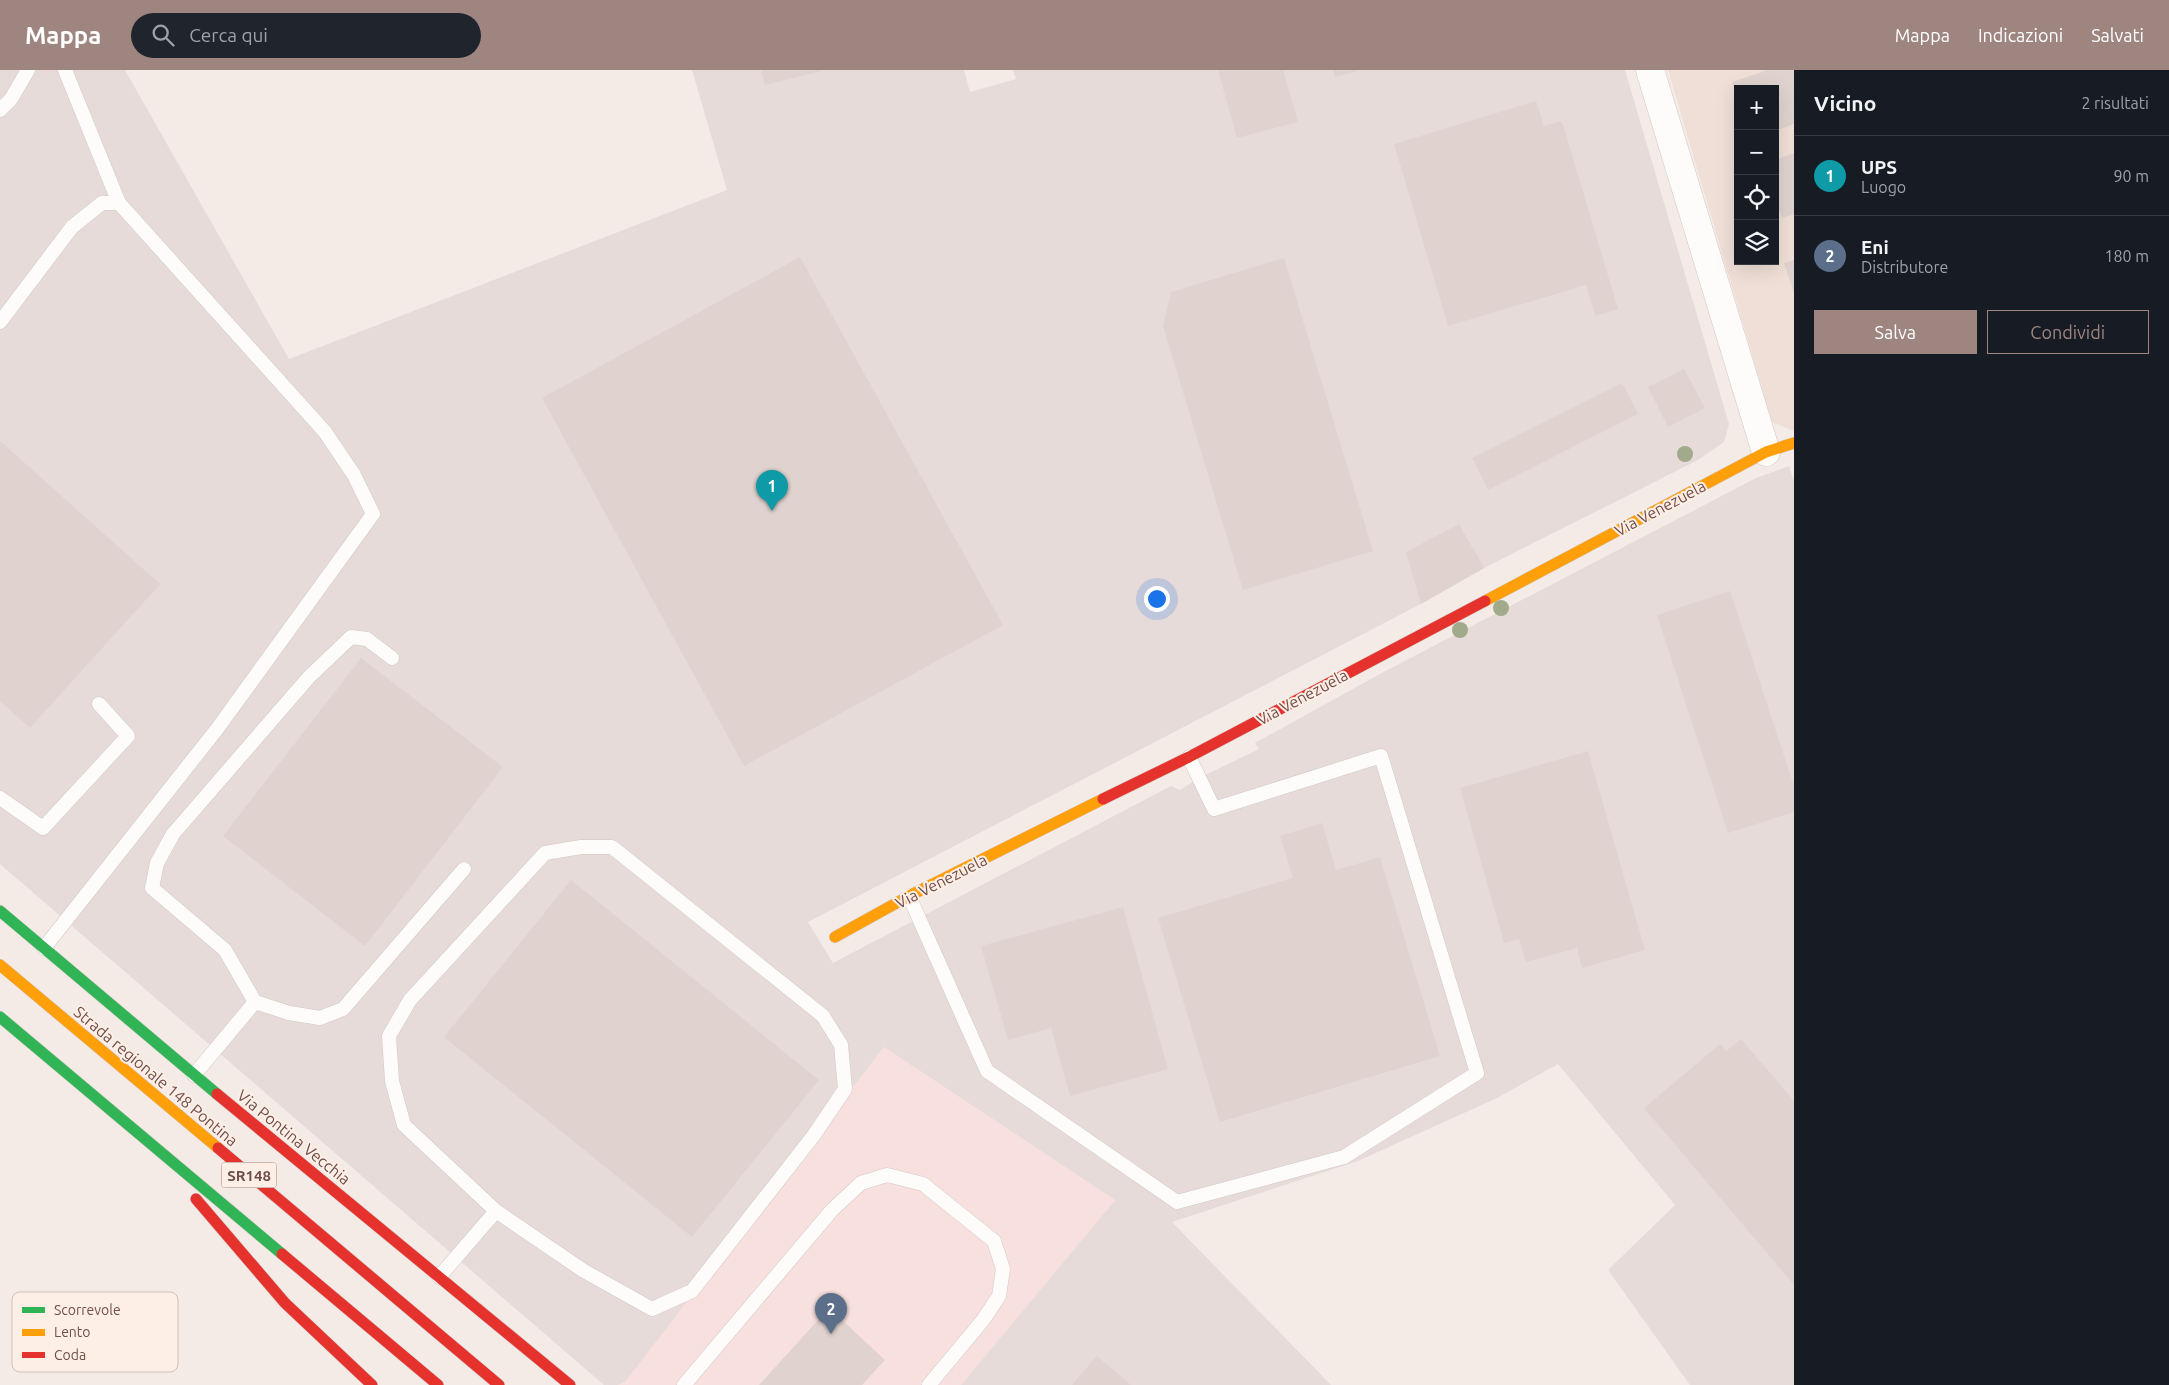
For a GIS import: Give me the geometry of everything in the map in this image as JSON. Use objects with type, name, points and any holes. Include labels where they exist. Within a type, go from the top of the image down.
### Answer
[{"type":"main road","name":"Via Venezuela","points":[[835,937],[909,896],[1189,757],[1766,452],[1794,443]]},
{"type":"main road","name":"Via Pontina Vecchia","points":[[0,911],[194,1075],[570,1385]]},
{"type":"main road","name":"Strada regionale 148 Pontina","points":[[0,965],[499,1385]]},
{"type":"main road","name":"SR148","points":[[0,1017],[438,1385]]},
{"type":"main road","points":[[143,1138],[285,1303],[372,1385]]},
{"type":"street","points":[[1650,70],[1766,452]]},
{"type":"lane","points":[[0,110],[11,99],[28,70]]},
{"type":"lane","points":[[44,948],[217,728],[373,514],[354,476],[325,432],[119,203],[65,70]]},
{"type":"lane","points":[[0,322],[72,227],[102,203],[119,203]]},
{"type":"lane","points":[[392,658],[367,639],[351,637],[308,677],[179,827],[157,863],[152,888],[225,950],[255,1002],[288,1013],[320,1018],[343,1009],[464,869]]},
{"type":"lane","points":[[0,798],[43,828],[128,736],[99,704]]},
{"type":"lane","points":[[909,896],[987,1071],[1177,1202],[1344,1157],[1477,1073],[1381,756],[1214,809],[1189,757]]},
{"type":"lane","points":[[581,847],[612,847],[823,1016],[841,1045],[845,1089],[814,1135],[692,1291],[652,1309],[584,1271],[496,1211],[404,1125],[392,1081],[389,1036],[410,1000],[545,853],[581,847]]},
{"type":"lane","points":[[194,1075],[255,1002]]},
{"type":"lane","points":[[684,1385],[832,1210],[861,1183],[887,1175],[923,1184],[994,1241],[1003,1269],[999,1296],[983,1320],[929,1385]]},
{"type":"lane","points":[[439,1277],[496,1211]]},
{"type":"shaded area","points":[[0,70],[125,70],[289,359],[727,190],[692,70],[964,70],[970,92],[1016,79],[1013,70],[1625,70],[1729,424],[1724,442],[1698,460],[1484,568],[1421,604],[808,922],[833,963],[1171,786],[1180,790],[1199,778],[1259,749],[1255,743],[1378,675],[1756,478],[1789,466],[1794,481],[1794,1385],[1690,1385],[1608,1270],[1675,1205],[1558,1064],[1497,1098],[1358,1161],[1172,1222],[1331,1385],[961,1385],[1115,1200],[884,1047],[625,1382],[618,1385],[604,1385],[0,864]]},
{"type":"shaded area","points":[[1668,70],[1794,70],[1794,431],[1772,422]]},
{"type":"shaded area","points":[[884,1047],[1115,1200],[961,1385],[618,1385],[625,1382]]},
{"type":"building","points":[[761,70],[821,70],[821,71],[765,85]]},
{"type":"building","points":[[1218,70],[1283,70],[1298,122],[1237,138]]},
{"type":"building","points":[[1333,70],[1357,70],[1358,71],[1335,77]]},
{"type":"building","points":[[1767,70],[1794,70],[1794,124],[1779,130],[1779,85],[1734,85],[1734,88],[1732,82]]},
{"type":"building","points":[[1536,101],[1544,126],[1562,121],[1618,309],[1595,316],[1586,285],[1448,326],[1394,144]]},
{"type":"building","points":[[1794,153],[1794,214],[1782,218],[1779,210],[1779,159]]},
{"type":"building","points":[[800,257],[1003,625],[744,766],[542,398]]},
{"type":"building","points":[[1284,258],[1373,551],[1243,590],[1163,326],[1171,292]]},
{"type":"building","points":[[1794,260],[1794,293],[1784,263]]},
{"type":"building","points":[[1684,369],[1705,408],[1668,427],[1648,387]]},
{"type":"building","points":[[1622,383],[1638,414],[1488,490],[1472,458]]},
{"type":"building","points":[[0,441],[160,584],[30,728],[0,701]]},
{"type":"building","points":[[1459,524],[1484,568],[1421,604],[1406,552]]},
{"type":"building","points":[[1730,591],[1794,786],[1794,812],[1728,833],[1657,615]]},
{"type":"building","points":[[361,658],[503,767],[365,946],[223,836]]},
{"type":"building","points":[[1588,751],[1645,950],[1582,968],[1577,948],[1526,962],[1519,939],[1504,943],[1460,788]]},
{"type":"building","points":[[1322,823],[1336,870],[1380,857],[1440,1056],[1220,1122],[1158,918],[1293,878],[1280,836]]},
{"type":"building","points":[[571,880],[819,1080],[692,1237],[444,1037]]},
{"type":"building","points":[[1123,907],[1168,1069],[1070,1096],[1051,1028],[1008,1040],[981,946]]},
{"type":"building","points":[[1741,1039],[1794,1101],[1794,1285],[1644,1108],[1720,1044],[1726,1051]]},
{"type":"building","points":[[829,1308],[885,1360],[862,1385],[759,1385]]},
{"type":"building","points":[[1097,1356],[1131,1385],[1072,1385]]},
{"type":"traffic: fast","points":[[0,911],[217,1094]]},
{"type":"traffic: fast","points":[[0,1017],[282,1254]]},
{"type":"traffic: slow","points":[[1485,601],[1766,452],[1794,443]]},
{"type":"traffic: slow","points":[[835,937],[909,896],[1103,799]]},
{"type":"traffic: slow","points":[[0,965],[218,1148]]},
{"type":"traffic: jam","points":[[1103,799],[1189,757],[1485,601]]},
{"type":"traffic: jam","points":[[217,1094],[570,1385]]},
{"type":"traffic: jam","points":[[218,1148],[499,1385]]},
{"type":"traffic: jam","points":[[196,1199],[285,1303],[372,1385]]},
{"type":"traffic: jam","points":[[282,1254],[438,1385]]},
{"type":"place","name":"UPS","points":[[772,511]]},
{"type":"place","name":"Eni","points":[[831,1334]]}]
